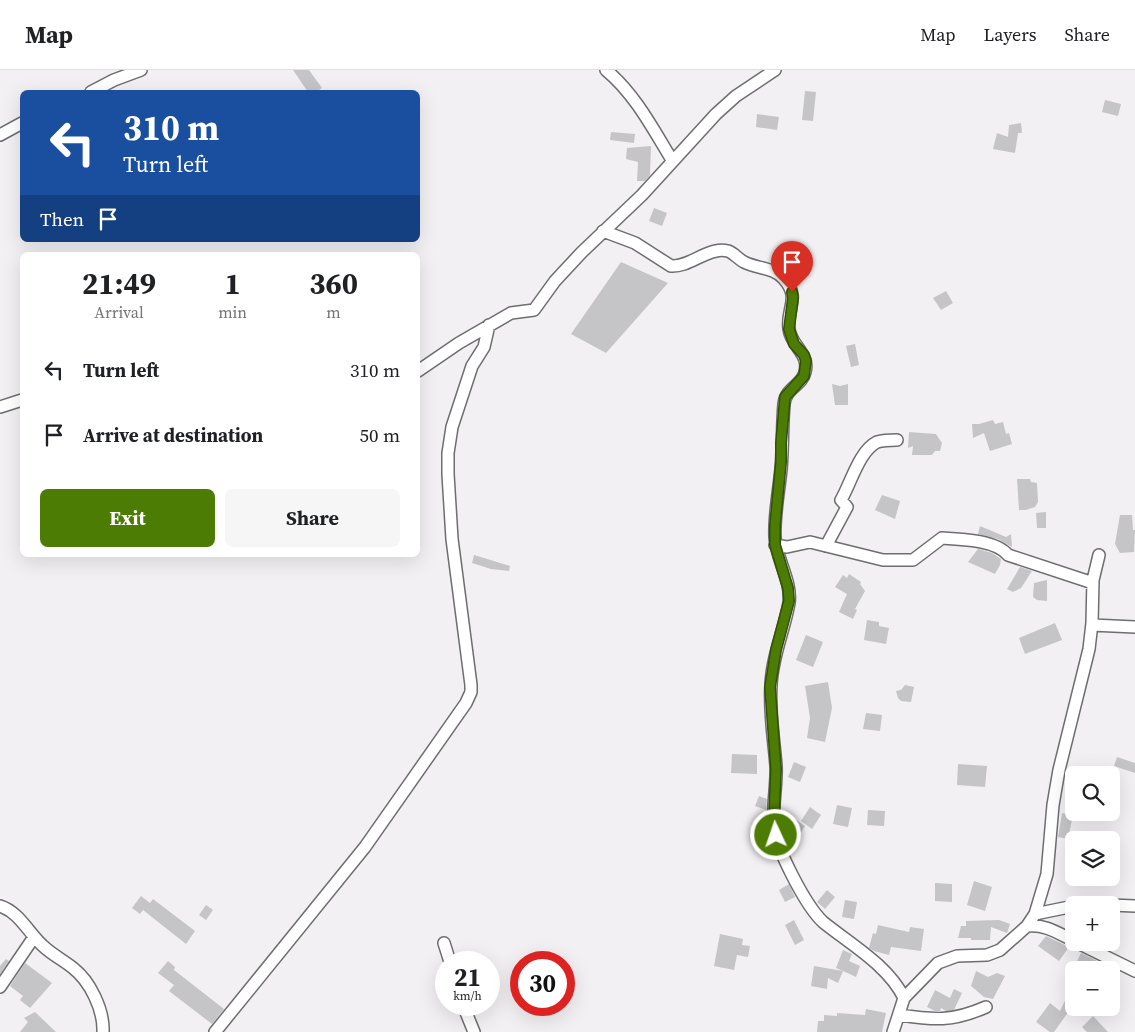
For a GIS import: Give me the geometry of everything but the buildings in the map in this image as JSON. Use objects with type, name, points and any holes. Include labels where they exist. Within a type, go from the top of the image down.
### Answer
[{"type":"street","points":[[95,90],[114,80],[141,70]]},
{"type":"street","points":[[606,70],[631,96],[672,160]]},
{"type":"street","points":[[420,370],[511,313],[534,310],[555,281],[642,194],[716,114],[736,96],[775,70]]},
{"type":"street","points":[[0,135],[20,124]]},
{"type":"street","points":[[603,231],[635,243],[670,266],[688,263],[716,251],[729,251],[746,263],[775,272],[784,279],[792,292],[789,329],[794,344],[804,355],[806,361],[804,376],[785,397],[775,525],[775,545],[788,588],[789,601],[776,650],[770,687],[776,769],[774,816],[776,835],[793,874],[815,914],[875,963],[898,987],[904,998]]},
{"type":"street","points":[[215,1032],[365,847],[466,703],[470,694],[471,685],[452,539],[448,453],[452,426],[472,366],[484,347],[489,325]]},
{"type":"street","points":[[0,407],[20,401]]},
{"type":"street","points":[[826,546],[848,507],[842,500],[864,455],[879,442],[897,440]]},
{"type":"street","points":[[775,545],[787,547],[810,542],[883,560],[913,560],[942,538],[979,541],[1004,550],[1008,555],[1093,583]]},
{"type":"street","points":[[893,1032],[904,998],[938,963],[957,956],[992,953],[1004,947],[1027,926],[1035,914],[1047,874],[1053,805],[1059,770],[1089,649],[1092,625],[1093,583],[1099,555]]},
{"type":"street","points":[[1092,625],[1135,627]]},
{"type":"street","points":[[0,906],[13,912],[44,947],[75,969],[88,984],[98,1006],[103,1032]]},
{"type":"street","points":[[1120,906],[1135,906]]},
{"type":"street","points":[[1035,914],[1065,908]]},
{"type":"street","points":[[1027,926],[1036,925],[1048,928],[1065,937]]},
{"type":"street","points":[[0,987],[34,937]]},
{"type":"street","points":[[444,943],[447,951]]},
{"type":"street","points":[[1094,951],[1135,971]]},
{"type":"street","points":[[899,1015],[941,1019],[963,1015],[986,1007]]},
{"type":"street","points":[[467,1016],[474,1032]]},
{"type":"route","points":[[776,835],[774,826],[776,769],[770,687],[776,650],[789,601],[788,588],[775,545],[776,509],[785,397],[804,376],[806,370],[804,355],[794,344],[789,329],[792,292]]}]
